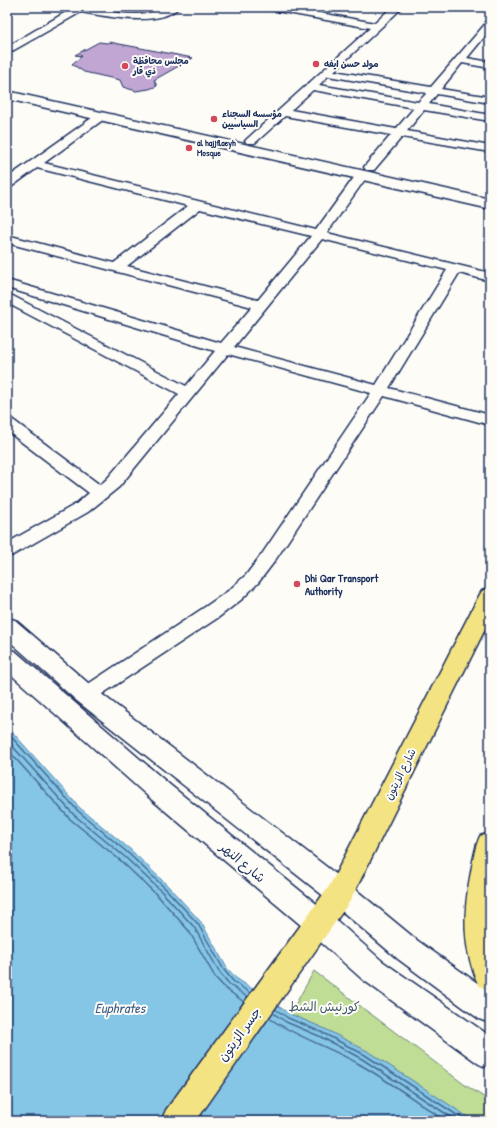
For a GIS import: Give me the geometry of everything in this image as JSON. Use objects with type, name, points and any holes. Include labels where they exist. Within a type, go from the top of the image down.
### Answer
[{"type":"main road","points":[[9,94],[100,117],[290,154],[366,171],[490,194]]},
{"type":"main road","points":[[9,94],[252,141],[290,154]]},
{"type":"main road","points":[[366,171],[490,204]]},
{"type":"main road","name":"شارع الزيتون","points":[[302,947],[340,893],[490,596]]},
{"type":"main road","points":[[7,626],[86,695],[340,893],[408,950],[490,1009]]},
{"type":"main road","name":"شارع النهر","points":[[7,657],[105,745],[372,969],[433,1015],[490,1054]]},
{"type":"main road","points":[[490,844],[486,881],[478,907],[479,934],[482,953],[490,976]]},
{"type":"main road","name":"جسر الزيتون","points":[[177,1121],[302,947]]},
{"type":"street","points":[[9,49],[76,8],[114,15],[138,16],[161,13],[174,7]]},
{"type":"street","points":[[271,7],[376,26]]},
{"type":"street","points":[[252,141],[398,7]]},
{"type":"street","points":[[7,551],[82,508],[113,483],[320,234],[366,171],[490,24]]},
{"type":"street","points":[[473,44],[484,46]]},
{"type":"street","points":[[460,60],[490,64]]},
{"type":"street","points":[[326,73],[490,100]]},
{"type":"street","points":[[311,87],[490,118]]},
{"type":"street","points":[[284,112],[490,149]]},
{"type":"street","points":[[7,184],[100,117]]},
{"type":"street","points":[[35,164],[490,277]]},
{"type":"street","points":[[117,267],[198,204]]},
{"type":"street","points":[[7,239],[261,304]]},
{"type":"street","points":[[86,695],[212,612],[252,579],[268,558],[380,391],[455,268]]},
{"type":"street","points":[[7,284],[225,349],[490,420]]},
{"type":"street","points":[[7,297],[188,393]]},
{"type":"street","points":[[7,423],[101,494]]},
{"type":"green space","name":"كورنيش الشط","points":[[314,971],[465,1085],[490,1101],[490,1121],[474,1121],[367,1051],[323,1028],[290,1014]]},
{"type":"water","name":"Euphrates","points":[[7,726],[80,808],[131,850],[168,886],[201,922],[227,968],[236,978],[290,1014],[323,1028],[367,1051],[474,1121],[7,1121]]},
{"type":"building","name":"مجلس محافظة ذي قار","points":[[99,42],[109,42],[193,58],[154,80],[157,86],[136,91],[123,87],[120,80],[84,72],[72,64],[82,56],[75,55]]},
{"type":"place","name":"مولد حسن ايفه","points":[[316,64]]},
{"type":"place","name":"مجلس محافظة ذي قار","points":[[125,66]]},
{"type":"place","name":"مؤسسه السجناء السياسيين","points":[[214,119]]},
{"type":"place","name":"al hajjflaeyh Mosque","points":[[189,148]]},
{"type":"place","name":"Dhi Qar Transport Authority","points":[[297,584]]}]
